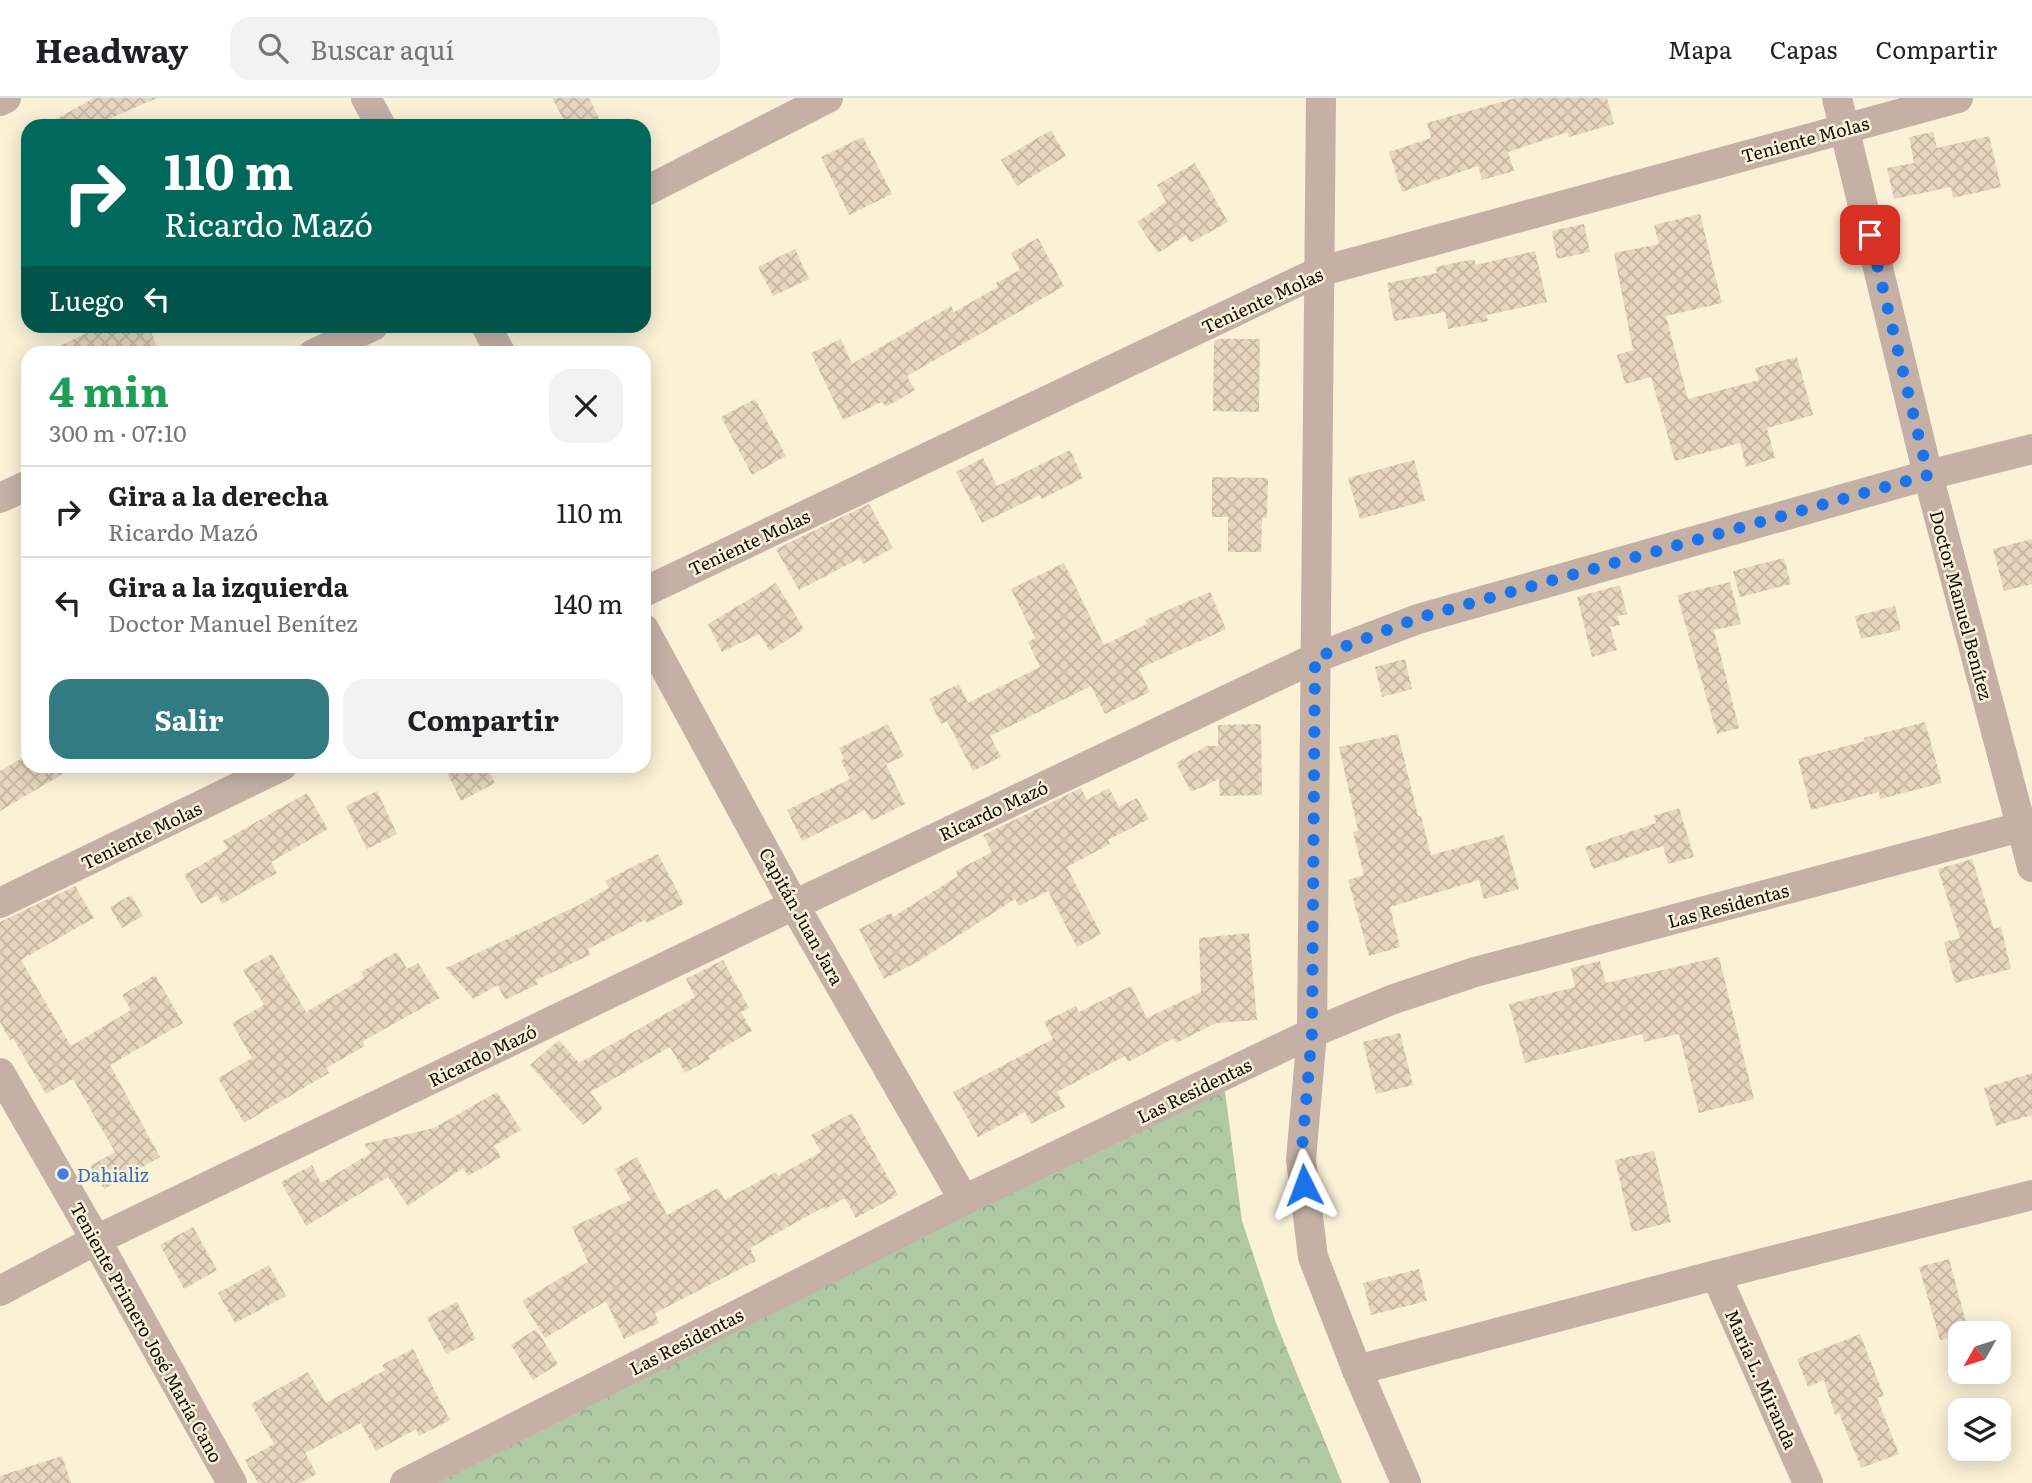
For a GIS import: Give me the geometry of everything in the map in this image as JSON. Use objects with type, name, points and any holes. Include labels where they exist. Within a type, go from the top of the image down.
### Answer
[{"type":"street","points":[[0,101],[6,98]]},
{"type":"street","points":[[366,98],[377,119]]},
{"type":"street","points":[[651,188],[828,98]]},
{"type":"street","points":[[1321,98],[1312,1033],[1301,1160],[1313,1257],[1357,1370],[1406,1483]]},
{"type":"street","name":"Doctor Manuel Benítez","points":[[1838,98],[1928,475],[2027,825],[2032,867]]},
{"type":"street","name":"Teniente Molas","points":[[651,589],[1318,272],[1958,98]]},
{"type":"street","points":[[330,346],[358,333]]},
{"type":"street","name":"Ricardo Mazó","points":[[0,1291],[96,1240],[1315,658],[1418,618],[1928,475],[2032,449]]},
{"type":"street","points":[[0,498],[21,488]]},
{"type":"street","name":"Capitán Juan Jara","points":[[651,642],[794,905],[964,1200]]},
{"type":"street","name":"Teniente Molas","points":[[0,903],[268,773]]},
{"type":"street","name":"Las Residentas","points":[[405,1483],[964,1200],[1312,1033],[1391,1000],[1475,972],[2027,825]]},
{"type":"street","name":"Teniente Primero José María Cano","points":[[0,1073],[232,1483]]},
{"type":"street","points":[[1357,1370],[2032,1195]]},
{"type":"street","name":"María L. Miranda","points":[[1716,1275],[1808,1483]]},
{"type":"green space","points":[[1224,1084],[1242,1221],[1276,1323],[1342,1483],[433,1483]]},
{"type":"building","points":[[94,98],[157,98],[109,119],[56,119]]},
{"type":"building","points":[[552,98],[589,98],[600,119],[563,119]]},
{"type":"building","points":[[1515,98],[1607,98],[1614,124],[1569,137],[1568,132],[1508,152],[1514,171],[1482,180],[1478,166],[1402,192],[1389,152],[1431,138],[1427,123]]},
{"type":"building","points":[[1051,130],[1066,156],[1017,186],[1001,160]]},
{"type":"building","points":[[1933,132],[1937,148],[1989,136],[2001,187],[1953,198],[1951,187],[1894,199],[1887,168],[1914,163],[1909,137]]},
{"type":"building","points":[[863,137],[892,194],[849,215],[821,157]]},
{"type":"building","points":[[1195,163],[1228,222],[1190,243],[1186,235],[1158,253],[1137,222],[1166,202],[1157,185]]},
{"type":"building","points":[[1700,214],[1722,303],[1666,316],[1688,399],[1759,380],[1755,368],[1797,357],[1813,415],[1767,428],[1775,458],[1746,467],[1740,443],[1675,461],[1651,377],[1625,384],[1617,355],[1633,350],[1614,253],[1659,244],[1654,225]]},
{"type":"building","points":[[1584,224],[1590,252],[1557,259],[1552,231]]},
{"type":"building","points":[[1038,238],[1064,286],[907,376],[915,390],[886,407],[882,402],[843,420],[811,353],[841,339],[852,364],[951,306],[954,312],[998,287],[996,283],[1020,270],[1011,253]]},
{"type":"building","points":[[795,249],[809,279],[773,296],[758,267]]},
{"type":"building","points":[[1535,251],[1547,302],[1486,315],[1488,321],[1448,329],[1445,312],[1394,321],[1387,283],[1437,273],[1435,267],[1474,259],[1476,265]]},
{"type":"building","points":[[86,333],[151,333],[157,346],[60,346]]},
{"type":"building","points":[[1260,339],[1259,412],[1213,411],[1214,341]]},
{"type":"building","points":[[755,399],[786,456],[752,475],[721,417]]},
{"type":"building","points":[[1070,450],[1083,478],[1042,499],[1040,495],[982,523],[956,472],[983,458],[997,486]]},
{"type":"building","points":[[1414,460],[1425,501],[1360,519],[1348,478]]},
{"type":"building","points":[[1212,477],[1268,478],[1267,518],[1262,518],[1261,552],[1228,552],[1228,517],[1212,517]]},
{"type":"building","points":[[869,504],[893,548],[863,564],[860,558],[799,590],[776,549]]},
{"type":"building","points":[[2032,539],[2032,584],[2004,591],[1993,549]]},
{"type":"building","points":[[1784,558],[1791,584],[1740,597],[1733,571]]},
{"type":"building","points":[[1064,563],[1104,645],[1147,624],[1145,620],[1210,592],[1226,629],[1139,669],[1150,692],[1105,714],[1091,686],[990,736],[1001,757],[973,771],[947,721],[941,724],[929,699],[959,684],[968,703],[1040,667],[1028,642],[1035,638],[1011,589]]},
{"type":"building","points":[[1730,582],[1741,624],[1714,630],[1739,728],[1717,734],[1677,595]]},
{"type":"building","points":[[776,583],[804,629],[770,651],[759,634],[722,652],[708,624]]},
{"type":"building","points":[[1620,585],[1627,614],[1617,616],[1620,625],[1610,627],[1617,650],[1592,657],[1577,597]]},
{"type":"building","points":[[1895,606],[1901,630],[1861,639],[1855,616]]},
{"type":"building","points":[[1405,659],[1412,689],[1382,697],[1375,667]]},
{"type":"building","points":[[1925,722],[1942,783],[1880,799],[1879,792],[1811,810],[1798,759]]},
{"type":"building","points":[[888,724],[904,756],[886,764],[905,804],[871,821],[865,810],[802,841],[787,810],[850,779],[841,761],[844,759],[839,748]]},
{"type":"building","points":[[1261,724],[1262,795],[1220,796],[1219,779],[1191,792],[1176,763],[1207,746],[1218,746],[1218,725]]},
{"type":"building","points":[[1398,734],[1418,816],[1421,816],[1431,855],[1504,835],[1519,889],[1484,899],[1479,880],[1390,907],[1400,947],[1369,956],[1348,880],[1364,875],[1353,832],[1358,830],[1339,747]]},
{"type":"building","points":[[21,759],[21,773],[64,773],[0,811],[0,771]]},
{"type":"building","points":[[447,773],[490,773],[495,783],[461,801]]},
{"type":"building","points":[[1081,788],[1087,800],[1109,788],[1119,807],[1137,798],[1149,819],[1108,840],[1110,844],[1067,867],[1101,934],[1077,947],[1048,891],[1019,906],[1015,899],[919,961],[884,979],[859,929],[891,913],[893,917],[958,876],[956,871],[992,852],[983,835]]},
{"type":"building","points":[[377,791],[397,834],[367,849],[346,806]]},
{"type":"building","points":[[307,793],[328,829],[271,862],[277,873],[222,904],[217,895],[201,904],[184,875],[228,849],[223,841]]},
{"type":"building","points":[[1679,808],[1694,857],[1668,864],[1663,846],[1593,869],[1585,847],[1656,823],[1654,816]]},
{"type":"building","points":[[658,854],[684,904],[588,949],[590,955],[536,980],[538,984],[505,1000],[498,985],[473,999],[446,968],[579,905],[609,888],[605,881]]},
{"type":"building","points":[[1972,859],[1994,929],[2001,927],[2011,969],[1955,983],[1944,942],[1960,938],[1938,869]]},
{"type":"building","points":[[75,886],[94,918],[21,960],[71,1046],[131,1010],[122,995],[155,975],[183,1023],[110,1065],[160,1157],[104,1189],[90,1166],[115,1152],[73,1079],[46,1094],[13,1038],[10,1040],[0,1022],[0,922]]},
{"type":"building","points":[[131,895],[143,916],[122,928],[110,907]]},
{"type":"building","points":[[1249,933],[1257,1020],[1216,1023],[1176,1043],[1174,1038],[1128,1062],[1125,1056],[1057,1092],[1065,1107],[1031,1124],[1025,1112],[978,1137],[953,1092],[1053,1039],[1044,1022],[1076,1006],[1079,1012],[1131,986],[1147,1018],[1201,992],[1199,938]]},
{"type":"building","points":[[397,952],[407,969],[418,963],[440,998],[363,1041],[365,1046],[326,1068],[329,1073],[244,1123],[218,1078],[252,1058],[232,1023],[264,1005],[243,970],[272,954],[306,1012],[364,978],[361,972]]},
{"type":"building","points":[[1719,957],[1754,1099],[1699,1113],[1679,1034],[1644,1042],[1642,1034],[1525,1063],[1509,1004],[1575,987],[1571,968],[1600,961],[1606,983]]},
{"type":"building","points":[[723,960],[749,1008],[741,1012],[752,1031],[708,1056],[710,1059],[685,1073],[670,1047],[590,1092],[603,1109],[583,1125],[530,1065],[559,1040],[579,1063],[695,997],[686,979]]},
{"type":"building","points":[[1400,1033],[1413,1085],[1376,1094],[1363,1042]]},
{"type":"building","points":[[2032,1073],[2032,1115],[1996,1126],[1984,1088]]},
{"type":"building","points":[[497,1092],[521,1130],[494,1146],[501,1157],[468,1176],[463,1168],[408,1206],[388,1177],[306,1226],[281,1182],[312,1165],[321,1183],[371,1153],[364,1144],[434,1128]]},
{"type":"building","points":[[852,1113],[898,1195],[856,1218],[845,1198],[825,1209],[824,1207],[750,1248],[756,1261],[655,1313],[659,1323],[624,1339],[606,1301],[545,1338],[522,1301],[588,1262],[572,1227],[631,1200],[615,1169],[637,1157],[667,1215],[718,1188],[725,1200],[776,1172],[778,1176],[821,1152],[811,1135]]},
{"type":"building","points":[[1654,1151],[1671,1222],[1632,1232],[1615,1160]]},
{"type":"building","points":[[193,1227],[217,1270],[184,1289],[160,1245]]},
{"type":"building","points":[[1949,1259],[1966,1321],[1948,1321],[1948,1338],[1940,1340],[1919,1267]]},
{"type":"building","points":[[269,1265],[286,1296],[235,1323],[218,1293]]},
{"type":"building","points":[[1419,1269],[1427,1301],[1371,1315],[1363,1283]]},
{"type":"building","points":[[457,1302],[476,1339],[446,1354],[427,1318]]},
{"type":"building","points":[[536,1329],[558,1364],[533,1380],[511,1345]]},
{"type":"building","points":[[1860,1334],[1884,1396],[1877,1398],[1899,1454],[1861,1468],[1839,1413],[1835,1415],[1824,1380],[1808,1387],[1797,1359]]},
{"type":"building","points":[[413,1349],[450,1420],[419,1436],[416,1429],[376,1451],[361,1423],[305,1453],[317,1474],[300,1483],[258,1483],[245,1460],[274,1444],[251,1404],[308,1372],[326,1403],[385,1370],[382,1365]]},
{"type":"building","points":[[62,1456],[71,1483],[0,1483],[0,1476]]},
{"type":"place","name":"Dahializ","points":[[63,1174]]},
{"type":"route","points":[[1304,1185],[1301,1160],[1312,1033],[1315,658],[1418,618],[1928,475],[1870,235]]}]
